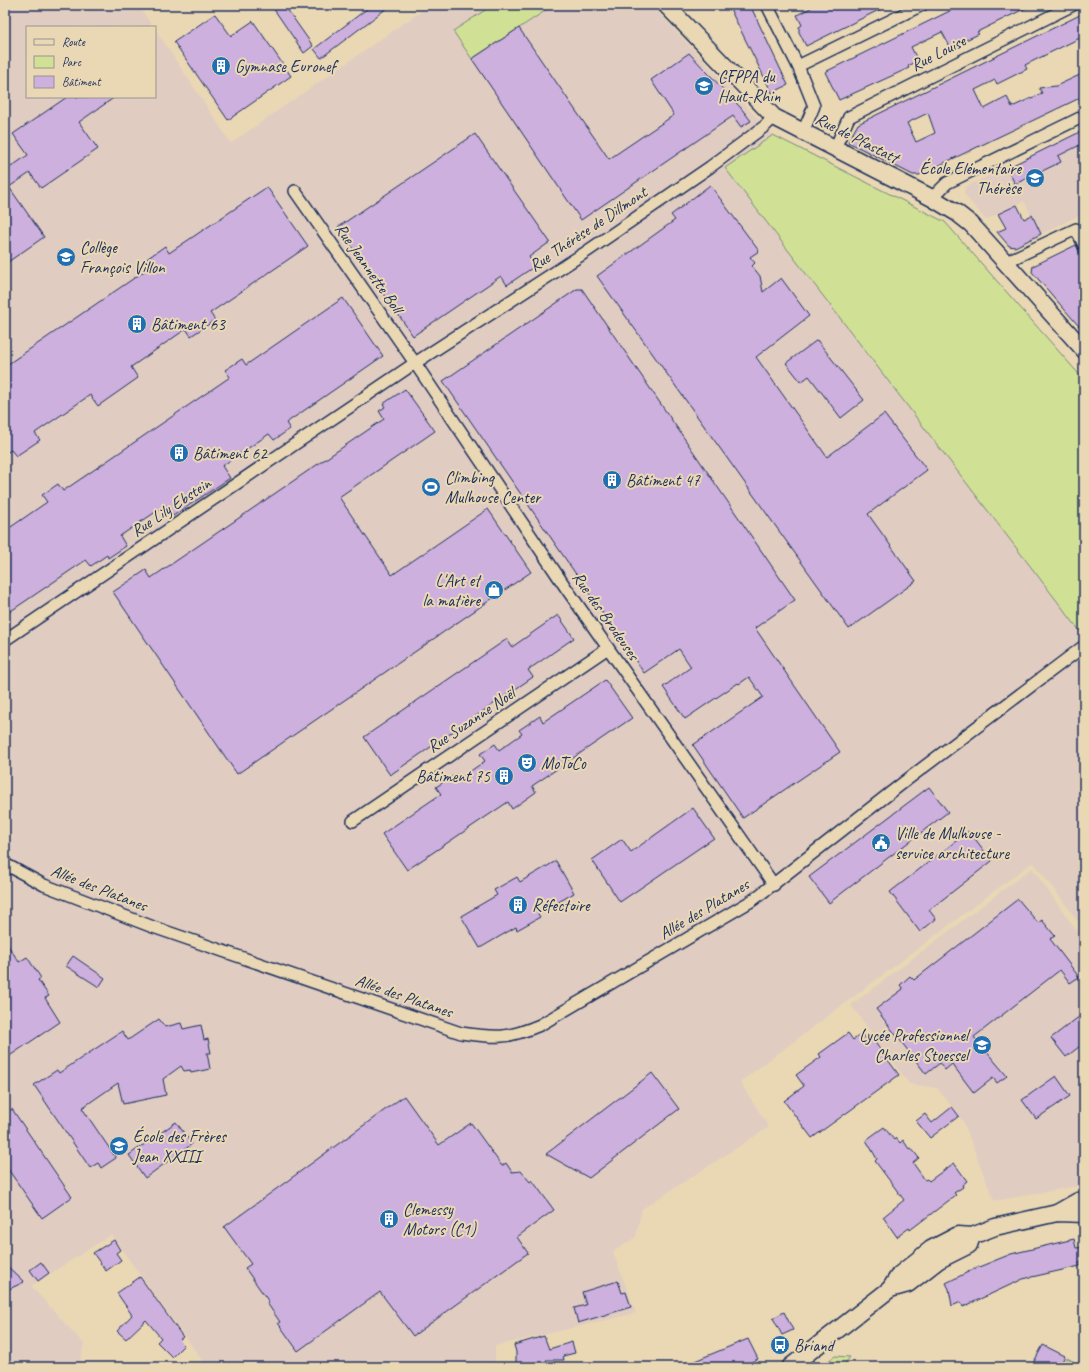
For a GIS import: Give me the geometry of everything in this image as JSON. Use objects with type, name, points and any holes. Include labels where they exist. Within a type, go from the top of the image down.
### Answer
[{"type":"street","name":"Rue de Pfastatt","points":[[666,5],[774,117],[932,198],[957,213],[971,224],[1083,346]]},
{"type":"street","points":[[798,66],[922,5]]},
{"type":"street","name":"Rue Louise","points":[[835,148],[849,117],[1073,5]]},
{"type":"street","points":[[770,6],[798,66],[814,106],[803,132]]},
{"type":"street","points":[[932,198],[947,183],[1084,116]]},
{"type":"street","name":"Rue Thérèse de Dillmont","points":[[415,363],[586,252],[704,172],[766,126],[774,117]]},
{"type":"street","name":"Rue Jeannette Boll","points":[[295,191],[415,363]]},
{"type":"street","points":[[1008,264],[1014,258],[1076,229],[1084,245]]},
{"type":"street","name":"Rue Lily Ebstein","points":[[5,640],[415,363]]},
{"type":"street","name":"Rue des Brodeuses","points":[[415,363],[608,648],[774,885]]},
{"type":"street","name":"Allée des Platanes","points":[[5,864],[44,885],[153,927],[461,1034],[493,1038],[515,1035],[540,1025],[746,904],[774,885],[908,779],[1084,646]]},
{"type":"street","name":"Rue Suzanne Noël","points":[[353,821],[608,648]]},
{"type":"street","points":[[1058,1213],[1078,1201],[1084,1200]]},
{"type":"street","points":[[790,1367],[890,1289],[899,1275],[931,1249],[958,1235],[972,1236],[994,1226],[1058,1213],[1084,1214]]},
{"type":"shaded area","points":[[5,5],[138,5],[152,26],[26,26],[26,98],[156,98],[156,30],[231,143],[430,5],[652,5],[773,135],[945,222],[1084,379],[1084,929],[1033,862],[740,1082],[769,1127],[642,1209],[636,1237],[613,1252],[636,1313],[495,1346],[495,1367],[207,1367],[111,1235],[31,1286],[84,1344],[80,1363],[5,1362]]},
{"type":"shaded area","name":"École Elémentaire Thérèse","points":[[1084,130],[1084,213],[1041,234],[1024,201],[986,220],[964,194],[965,187]]},
{"type":"shaded area","name":"Lycée Professionnel Charles Stoessel","points":[[1032,868],[1084,941],[1084,1185],[994,1201],[963,1121],[937,1088],[909,1084],[851,1005]]},
{"type":"green space","points":[[493,5],[554,5],[472,59],[453,31]]},
{"type":"green space","points":[[773,135],[945,222],[1084,380],[1084,628],[1080,631],[725,168]]},
{"type":"green space","points":[[835,1356],[850,1357],[842,1367],[820,1367]]},
{"type":"green space","points":[[1067,1358],[1084,1367],[1062,1367]]},
{"type":"building","points":[[271,5],[284,5],[313,46],[304,53]]},
{"type":"building","points":[[372,5],[391,5],[321,58],[314,49]]},
{"type":"building","points":[[728,5],[750,5],[788,85],[772,93]]},
{"type":"building","points":[[816,5],[889,5],[806,46],[799,32],[799,27],[802,25],[797,15]]},
{"type":"building","points":[[962,5],[1032,5],[977,32],[979,34],[950,47],[942,32],[911,47],[918,61],[908,66],[909,68],[839,100],[825,72]]},
{"type":"building","points":[[1084,13],[1084,36],[1025,65],[1027,69],[997,84],[995,80],[975,90],[984,109],[1007,97],[1012,107],[1042,93],[1039,88],[1056,86],[1084,73],[1084,96],[919,175],[913,175],[848,142],[858,124]],"holes":[[[928,113],[935,133],[916,142],[907,123]]]},
{"type":"building","name":"Gymnase Euronef","points":[[215,14],[231,36],[253,21],[291,76],[228,120],[174,42]]},
{"type":"building","points":[[519,28],[609,159],[674,115],[651,80],[689,53],[741,108],[751,121],[741,127],[733,116],[581,220],[472,59]]},
{"type":"building","points":[[66,98],[114,98],[79,122],[98,149],[41,188],[30,173],[9,187],[44,237],[5,264],[5,171],[28,155],[13,134]]},
{"type":"building","points":[[1084,130],[1084,143],[1058,156],[1061,162],[1015,184],[1007,168]]},
{"type":"building","points":[[475,134],[550,242],[529,257],[535,266],[507,285],[501,276],[413,336],[338,227]]},
{"type":"building","points":[[710,185],[759,251],[750,257],[755,263],[752,266],[760,276],[763,292],[781,278],[809,316],[756,357],[827,457],[884,414],[927,470],[868,514],[916,581],[849,629],[597,276],[675,220],[671,215]]},
{"type":"building","name":"Bâtiment 63","points":[[267,187],[308,246],[210,313],[215,320],[191,336],[186,329],[131,367],[138,378],[98,406],[90,395],[35,433],[40,440],[16,456],[11,450],[5,454],[5,366],[146,270],[141,263],[165,246],[169,253]]},
{"type":"building","points":[[1017,205],[1024,219],[1032,215],[1041,234],[1015,247],[1009,246],[997,232],[1006,228],[998,214]]},
{"type":"building","points":[[1076,245],[1084,262],[1084,332],[1032,272],[1033,266]]},
{"type":"building","name":"Bâtiment 47","points":[[577,289],[582,289],[795,600],[755,628],[840,752],[743,818],[693,745],[763,697],[749,677],[685,719],[663,687],[691,667],[679,649],[644,673],[443,381]]},
{"type":"building","name":"Bâtiment 62","points":[[343,298],[383,356],[286,423],[290,429],[274,440],[269,434],[222,466],[230,478],[173,516],[166,505],[120,536],[126,546],[108,558],[107,555],[91,566],[86,560],[5,615],[5,531],[47,502],[42,495],[58,484],[63,491],[230,377],[225,370],[242,359],[246,365]]},
{"type":"building","points":[[817,340],[864,400],[841,418],[809,376],[801,382],[786,363]]},
{"type":"building","points":[[405,389],[435,431],[339,497],[392,575],[488,509],[531,572],[237,774],[113,592],[146,570],[151,578],[384,419],[379,411],[385,407],[383,404]]},
{"type":"building","points":[[558,615],[574,638],[528,670],[533,677],[390,775],[364,737],[507,639],[512,647]]},
{"type":"building","name":"Bâtiment 75","points":[[605,680],[632,718],[532,786],[536,792],[512,809],[508,802],[407,870],[382,834],[441,794],[436,787],[456,774],[459,779],[485,761],[480,754],[495,744],[499,750],[522,734],[519,730],[540,716],[543,722]]},
{"type":"building","name":"Ville de Mulhouse - service architecture","points":[[929,787],[948,812],[829,903],[809,877]]},
{"type":"building","points":[[693,808],[714,838],[620,902],[592,860],[622,839],[631,852]]},
{"type":"building","points":[[969,831],[992,861],[929,910],[936,919],[920,932],[890,892]]},
{"type":"building","name":"Réfectoire","points":[[556,861],[574,893],[538,914],[540,917],[517,930],[516,927],[480,948],[461,916],[497,895],[494,890],[517,877],[520,882]]},
{"type":"building","points":[[1018,899],[1038,923],[1042,920],[1055,936],[1050,939],[1079,977],[1070,983],[1060,970],[974,1037],[1007,1076],[997,1083],[993,1078],[974,1093],[952,1064],[945,1070],[940,1063],[926,1074],[876,1009],[903,989],[900,985],[910,976],[914,980]]},
{"type":"building","points":[[5,941],[19,962],[27,957],[41,978],[38,980],[49,996],[45,998],[60,1022],[5,1059]]},
{"type":"building","points":[[73,956],[105,978],[99,987],[66,966]]},
{"type":"building","points":[[1084,1013],[1084,1043],[1066,1057],[1051,1038]]},
{"type":"building","points":[[159,1019],[165,1027],[181,1023],[183,1029],[201,1025],[204,1040],[208,1039],[211,1053],[207,1053],[210,1069],[191,1073],[190,1070],[184,1071],[181,1066],[163,1079],[166,1095],[123,1104],[118,1083],[82,1108],[116,1158],[101,1168],[98,1163],[90,1168],[34,1085],[57,1070],[59,1073],[122,1031],[128,1040]]},
{"type":"building","points":[[848,1033],[853,1040],[862,1034],[867,1040],[871,1037],[899,1075],[812,1138],[784,1101],[804,1086],[796,1075],[821,1057],[819,1054]]},
{"type":"building","points":[[652,1073],[679,1109],[589,1178],[546,1154]]},
{"type":"building","points":[[1056,1076],[1070,1096],[1036,1119],[1022,1100]]},
{"type":"building","name":"Clemessy Motors (C1)","points":[[404,1096],[439,1145],[471,1123],[502,1166],[506,1163],[512,1172],[521,1171],[530,1182],[532,1180],[554,1210],[517,1237],[528,1253],[413,1336],[380,1292],[298,1351],[278,1323],[280,1322],[267,1303],[269,1302],[245,1268],[251,1264],[224,1227]]},
{"type":"building","points":[[952,1107],[959,1116],[930,1138],[916,1121],[925,1114],[932,1123]]},
{"type":"building","points":[[12,1109],[72,1197],[42,1218],[5,1165],[5,1114]]},
{"type":"building","points":[[176,1122],[192,1144],[145,1178],[129,1155]]},
{"type":"building","points":[[884,1127],[894,1140],[896,1138],[900,1143],[903,1140],[909,1149],[911,1148],[919,1158],[913,1163],[925,1180],[927,1179],[929,1181],[954,1163],[967,1181],[962,1185],[963,1187],[954,1193],[956,1195],[910,1230],[909,1228],[897,1237],[883,1217],[904,1200],[875,1161],[877,1159],[866,1140]]},
{"type":"building","points":[[1074,1239],[1076,1248],[1084,1247],[1084,1261],[1079,1262],[1080,1266],[1023,1279],[963,1307],[961,1302],[952,1306],[949,1289],[946,1283],[974,1269],[1011,1254]]},
{"type":"building","points":[[114,1240],[120,1250],[116,1253],[121,1260],[106,1271],[93,1253]]},
{"type":"building","points":[[41,1262],[49,1273],[38,1281],[30,1270]]},
{"type":"building","points":[[5,1264],[24,1282],[5,1291]]},
{"type":"building","points":[[140,1277],[183,1337],[179,1340],[184,1345],[172,1357],[157,1342],[161,1338],[146,1320],[126,1339],[117,1331],[132,1315],[117,1293]]},
{"type":"building","points":[[618,1281],[622,1293],[626,1292],[631,1307],[578,1323],[574,1308],[586,1305],[582,1292]]},
{"type":"building","points":[[784,1312],[793,1330],[782,1335],[773,1318]]},
{"type":"building","points":[[544,1336],[549,1349],[572,1342],[575,1353],[563,1356],[564,1360],[546,1360],[547,1367],[516,1367],[516,1352],[514,1345]]},
{"type":"building","points":[[748,1339],[758,1359],[740,1367],[680,1367]]},
{"type":"building","points":[[1043,1345],[1065,1356],[1059,1367],[1031,1367]]},
{"type":"place","name":"Gymnase Euronef","points":[[221,66]]},
{"type":"place","name":"CFPPA du Haut-Rhin","points":[[704,86]]},
{"type":"place","name":"École Elémentaire Thérèse","points":[[1035,178]]},
{"type":"place","name":"Collège François Villon","points":[[66,257]]},
{"type":"place","name":"Bâtiment 63","points":[[137,324]]},
{"type":"place","name":"Bâtiment 62","points":[[179,453]]},
{"type":"place","name":"Bâtiment 47","points":[[612,480]]},
{"type":"place","name":"Climbing Mulhouse Center","points":[[431,487]]},
{"type":"place","name":"L'Art et la matière","points":[[494,590]]},
{"type":"place","name":"MoToCo","points":[[527,763]]},
{"type":"place","name":"Bâtiment 75","points":[[504,776]]},
{"type":"place","name":"Ville de Mulhouse - service architecture","points":[[881,843]]},
{"type":"place","name":"Réfectoire","points":[[518,905]]},
{"type":"place","name":"Lycée Professionnel Charles Stoessel","points":[[982,1045]]},
{"type":"place","name":"École des Frères Jean XXIII","points":[[119,1146]]},
{"type":"place","name":"Clemessy Motors (C1)","points":[[389,1219]]},
{"type":"place","name":"Briand","points":[[780,1345]]}]
